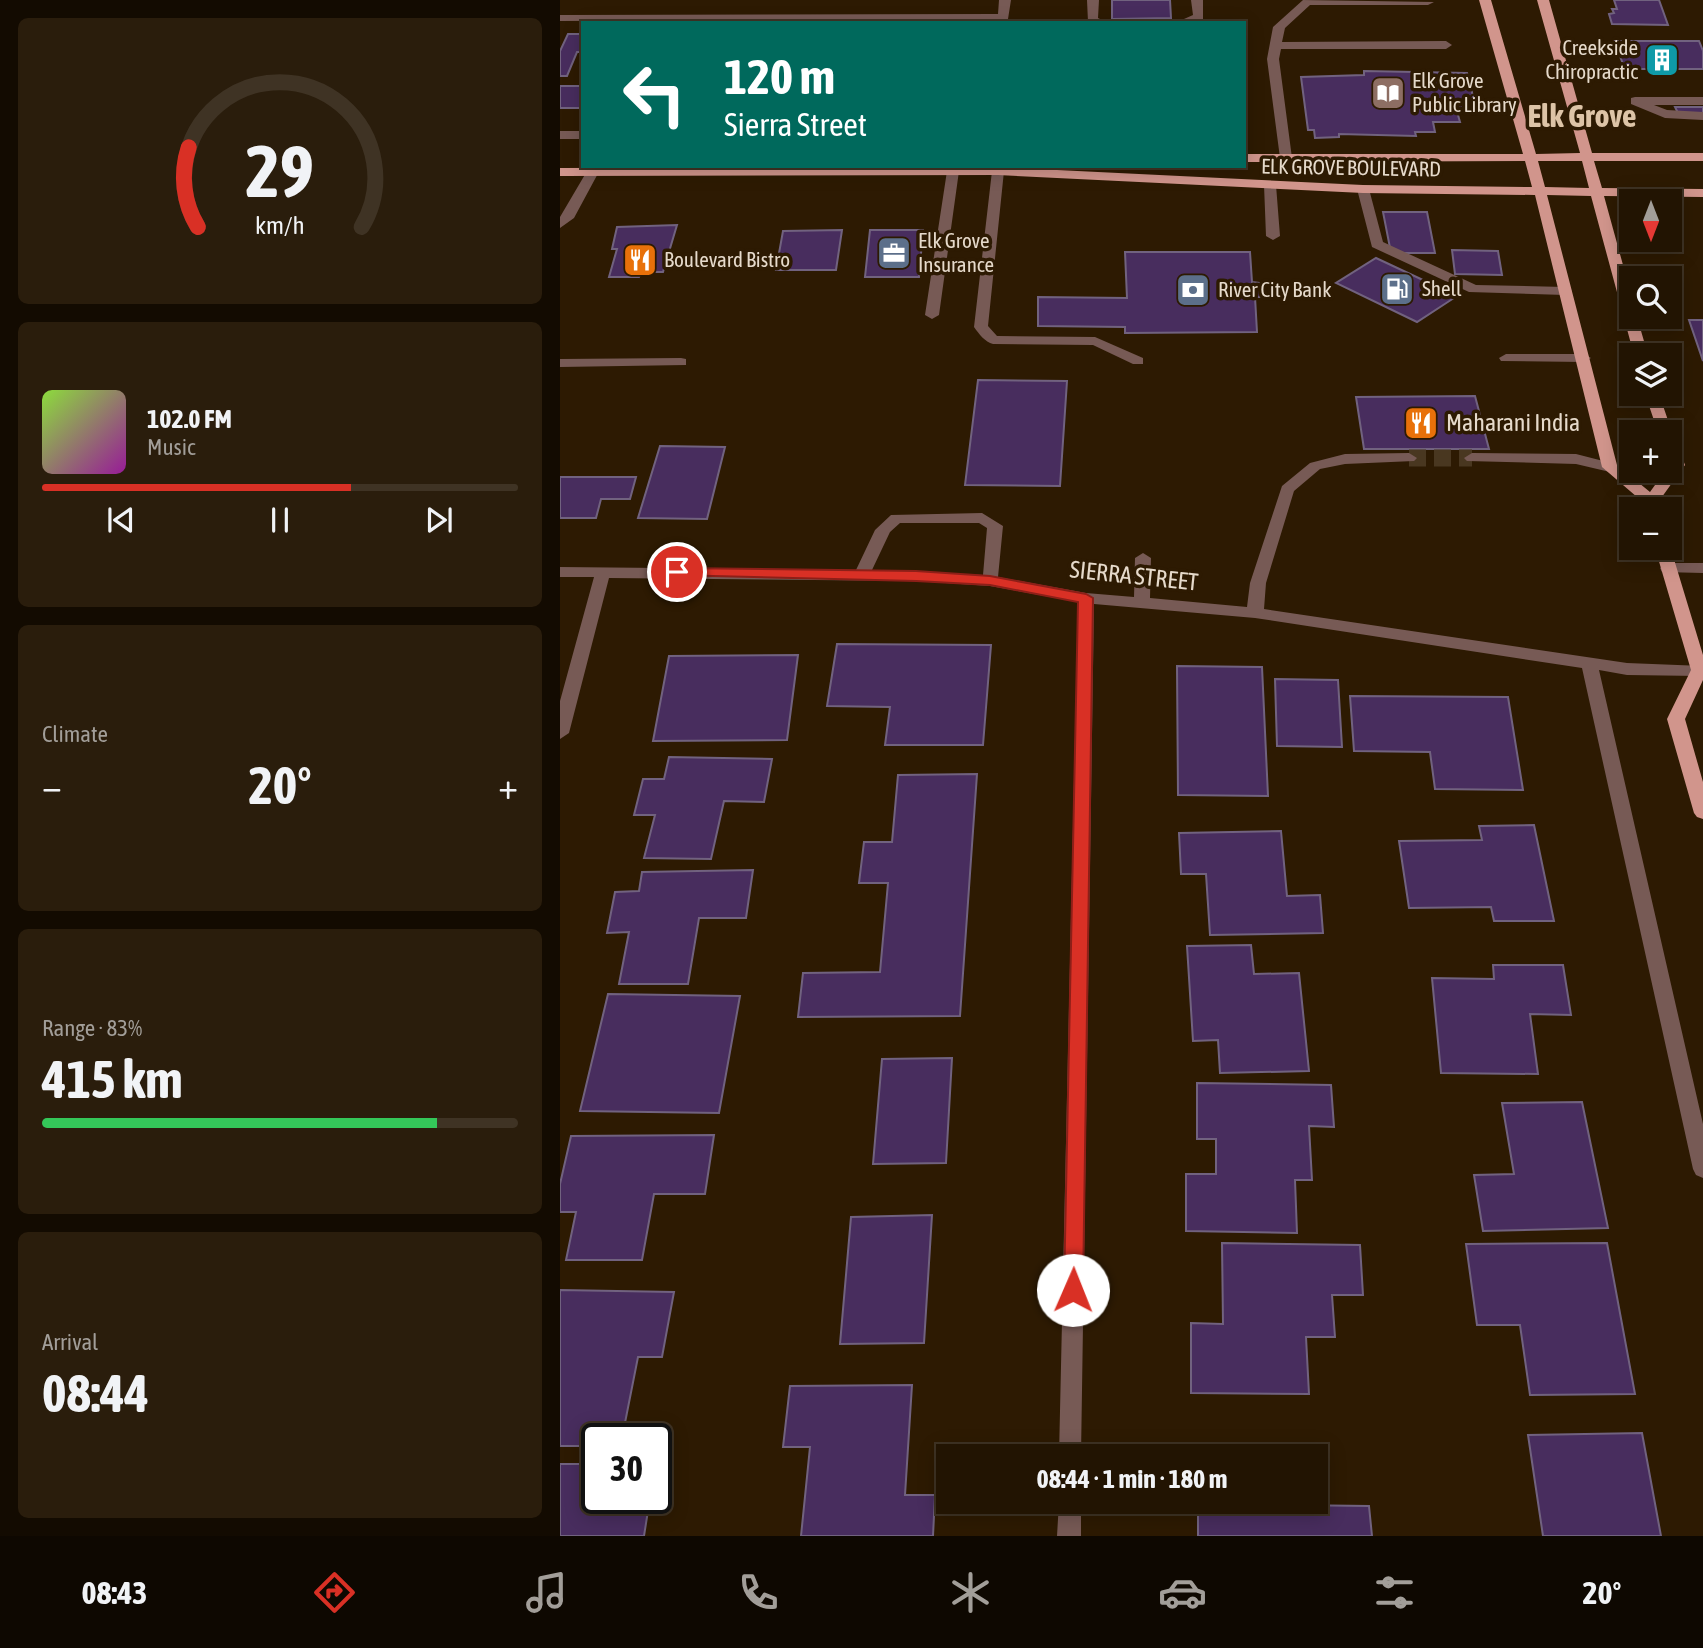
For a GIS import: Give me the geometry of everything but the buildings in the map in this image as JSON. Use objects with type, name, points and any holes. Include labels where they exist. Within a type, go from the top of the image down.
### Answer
[{"type":"main road","points":[[1485,0],[1531,157],[1610,467],[1643,497]]},
{"type":"main road","points":[[1543,0],[1638,343]]},
{"type":"main road","name":"ELK GROVE BOULEVARD","points":[[1246,158],[1703,157]]},
{"type":"main road","name":"ELK GROVE BOULEVARD","points":[[998,171],[1032,168]]},
{"type":"main road","name":"ELK GROVE BOULEVARD","points":[[560,173],[595,169],[958,170],[1363,189],[1703,193]]},
{"type":"main road","points":[[1666,560],[1701,672],[1676,719],[1703,813]]},
{"type":"street","points":[[560,18],[968,20],[1004,17],[1005,0]]},
{"type":"street","points":[[1093,0],[1092,20],[1095,21]]},
{"type":"street","points":[[1187,21],[1199,17],[1197,0]]},
{"type":"street","points":[[1286,158],[1273,59],[1279,27],[1307,2],[1428,2]]},
{"type":"street","points":[[1275,46],[1446,45]]},
{"type":"street","points":[[1703,101],[1634,101],[1665,114],[1703,116]]},
{"type":"street","points":[[560,135],[581,135]]},
{"type":"street","points":[[560,224],[567,218],[595,169]]},
{"type":"street","points":[[932,316],[958,170]]},
{"type":"street","points":[[998,171],[981,327],[993,340],[1095,341],[1138,361]]},
{"type":"street","points":[[1270,185],[1273,236]]},
{"type":"street","points":[[1363,189],[1377,244],[1474,289],[1565,291]]},
{"type":"street","points":[[1506,358],[1584,358]]},
{"type":"street","points":[[560,363],[681,362]]},
{"type":"street","points":[[1255,613],[1258,583],[1287,489],[1315,466],[1345,459],[1409,458]]},
{"type":"street","points":[[1472,458],[1576,459],[1610,467]]},
{"type":"street","points":[[862,575],[883,530],[896,518],[982,518],[995,526],[990,581]]},
{"type":"street","points":[[1142,602],[1143,558]]},
{"type":"street","points":[[1668,568],[1703,568]]},
{"type":"street","name":"SIERRA STREET","points":[[560,572],[862,575],[990,581],[1086,598],[1255,613],[1627,669],[1701,672]]},
{"type":"street","points":[[560,733],[603,572]]},
{"type":"street","points":[[1070,1444],[1086,598]]},
{"type":"street","points":[[1589,663],[1703,1169]]},
{"type":"street","points":[[1069,1536],[1070,1514]]},
{"type":"tunnel","points":[[1409,458],[1472,458]]},
{"type":"place","name":"Creekside Chiropractic","points":[[1662,60]]},
{"type":"place","name":"Elk Grove Public Library","points":[[1388,93]]},
{"type":"place","name":"Elk Grove Insurance","points":[[894,253]]},
{"type":"place","name":"Boulevard Bistro","points":[[640,260]]},
{"type":"place","name":"Shell","points":[[1397,289]]},
{"type":"place","name":"River City Bank","points":[[1193,290]]},
{"type":"place","name":"Maharani India","points":[[1421,423]]},
{"type":"district","name":"Elk Grove","points":[[1582,116]]},
{"type":"route","points":[[677,572],[916,576],[990,581],[1086,598],[1073,1290]]}]
